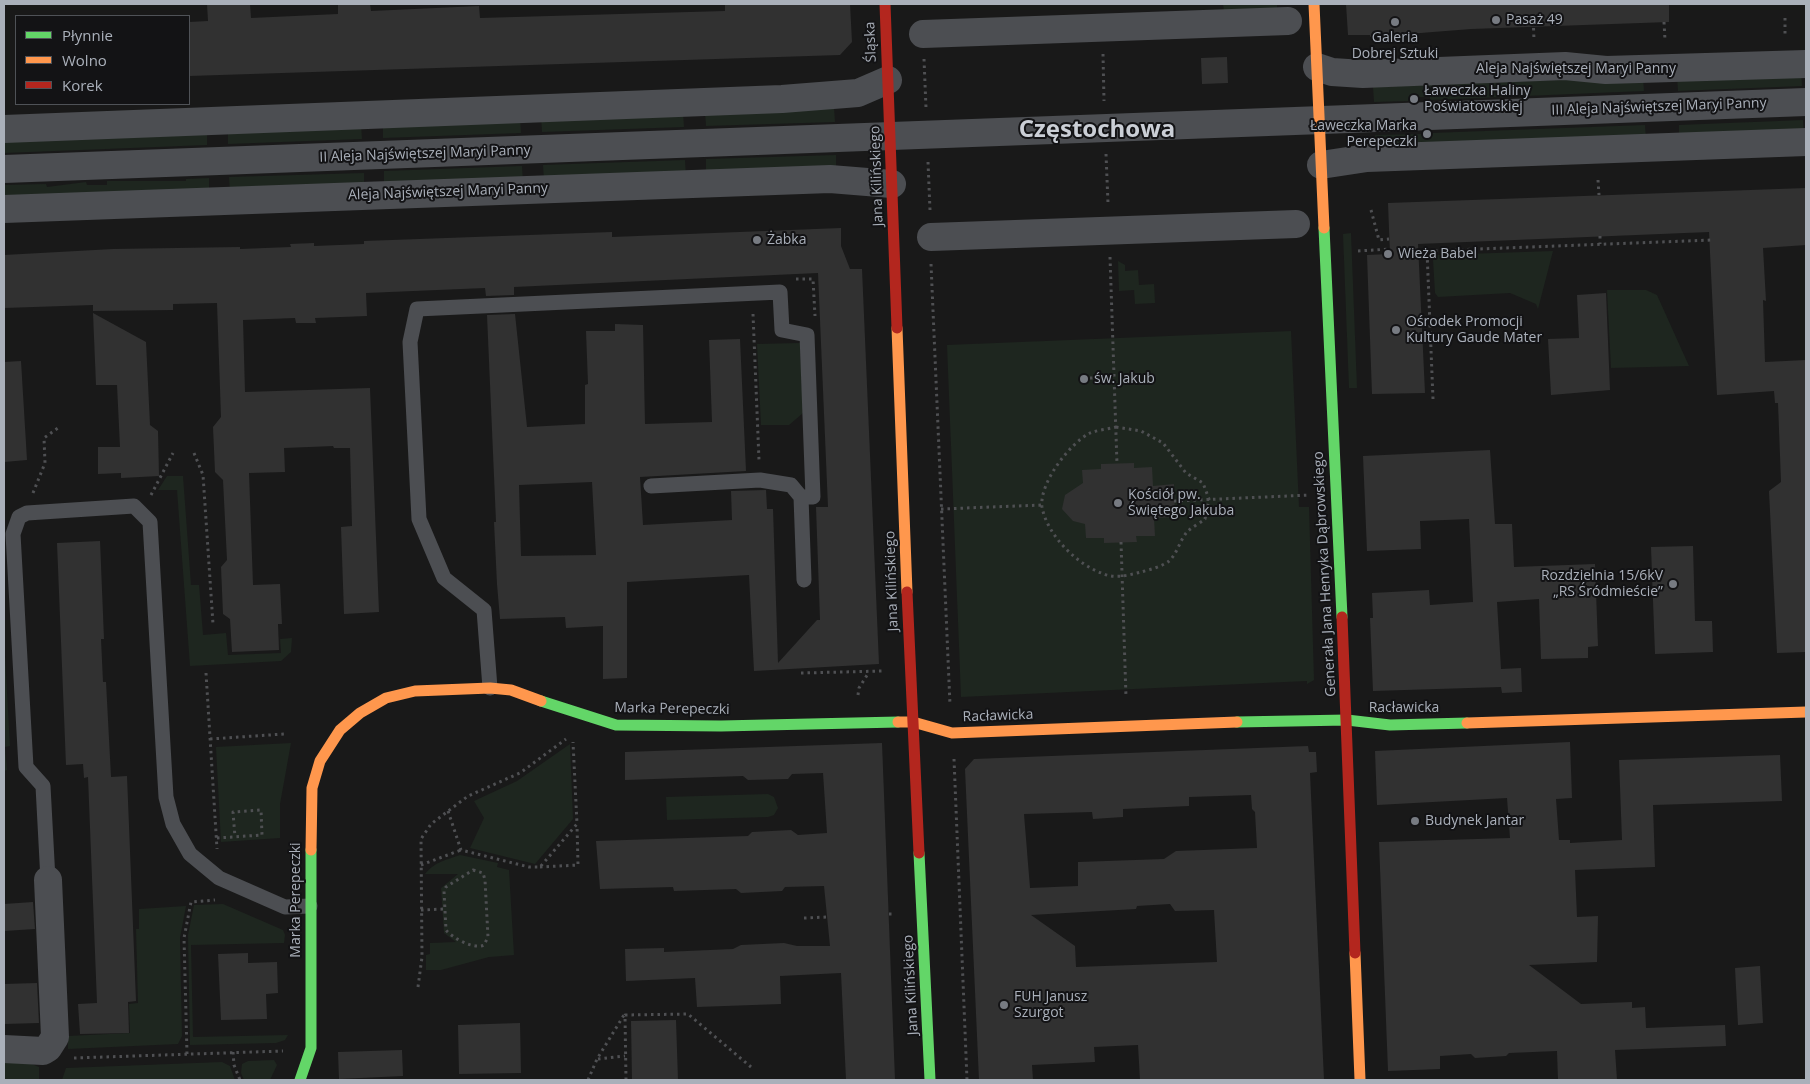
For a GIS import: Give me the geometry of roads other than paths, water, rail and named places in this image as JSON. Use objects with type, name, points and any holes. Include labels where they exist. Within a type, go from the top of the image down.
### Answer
[{"type":"street","name":"Śląska","points":[[885,4],[888,80]]},
{"type":"street","name":"Generała Jana Henryka Dąbrowskiego","points":[[1314,4],[1317,67],[1326,118],[1321,165],[1347,720],[1360,1080]]},
{"type":"street","points":[[924,34],[1288,21]]},
{"type":"street","name":"Aleja Najświętszej Maryi Panny","points":[[1317,67],[1332,72],[1363,74],[1565,66],[1606,70],[1806,64]]},
{"type":"street","points":[[4,129],[782,99],[858,92],[888,80]]},
{"type":"street","name":"Jana Kilińskiego","points":[[888,80],[913,722],[930,1080]]},
{"type":"street","name":"III Aleja Najświętszej Maryi Panny","points":[[1326,118],[1806,102]]},
{"type":"street","points":[[890,137],[1326,118]]},
{"type":"street","name":"II Aleja Najświętszej Maryi Panny","points":[[4,169],[890,137]]},
{"type":"street","points":[[1321,165],[1367,158],[1806,142]]},
{"type":"street","name":"Aleja Najświętszej Maryi Panny","points":[[4,209],[830,179],[892,184]]},
{"type":"street","points":[[931,237],[1296,224]]},
{"type":"street","name":"Marka Perepeczki","points":[[300,1080],[311,1048],[310,906],[312,788],[320,761],[340,730],[360,713],[386,698],[415,690],[490,688],[511,690],[592,719],[616,725],[721,726],[869,721],[913,722]]},
{"type":"street","name":"Racławicka","points":[[913,722],[952,733],[1347,720],[1390,725],[1806,712]]},
{"type":"street","points":[[4,1049],[43,1051],[48,1048],[55,1037],[48,880]]},
{"type":"lane","points":[[490,688],[484,610],[444,578],[419,519],[410,342],[417,310],[780,292],[782,330],[807,335],[814,497],[801,497]]},
{"type":"lane","points":[[650,486],[760,480],[791,485],[801,497],[804,580]]},
{"type":"lane","points":[[48,880],[42,786],[26,767],[13,534],[19,517],[27,513],[134,506],[150,522],[166,797],[173,824],[190,854],[219,878],[285,907],[310,906]]},
{"type":"place","name":"Pasaż 49","points":[[1496,20]]},
{"type":"place","name":"Galeria Dobrej Sztuki","points":[[1395,22]]},
{"type":"place","name":"Ławeczka Haliny Poświatowskiej","points":[[1414,99]]},
{"type":"place","name":"Ławeczka Marka Perepeczki","points":[[1427,134]]},
{"type":"place","name":"Żabka","points":[[757,240]]},
{"type":"place","name":"Wieża Babel","points":[[1388,254]]},
{"type":"place","name":"Ośrodek Promocji Kultury Gaude Mater","points":[[1396,330]]},
{"type":"place","name":"św. Jakub","points":[[1084,379]]},
{"type":"place","name":"Kościół pw. Świętego Jakuba","points":[[1118,503]]},
{"type":"place","name":"Rozdzielnia 15/6kV „RS Śródmieście”","points":[[1673,584]]},
{"type":"place","name":"Budynek Jantar","points":[[1415,821]]},
{"type":"place","name":"FUH Janusz Szurgot","points":[[1004,1005]]},
{"type":"district","name":"Częstochowa","points":[[1097,130]]}]
